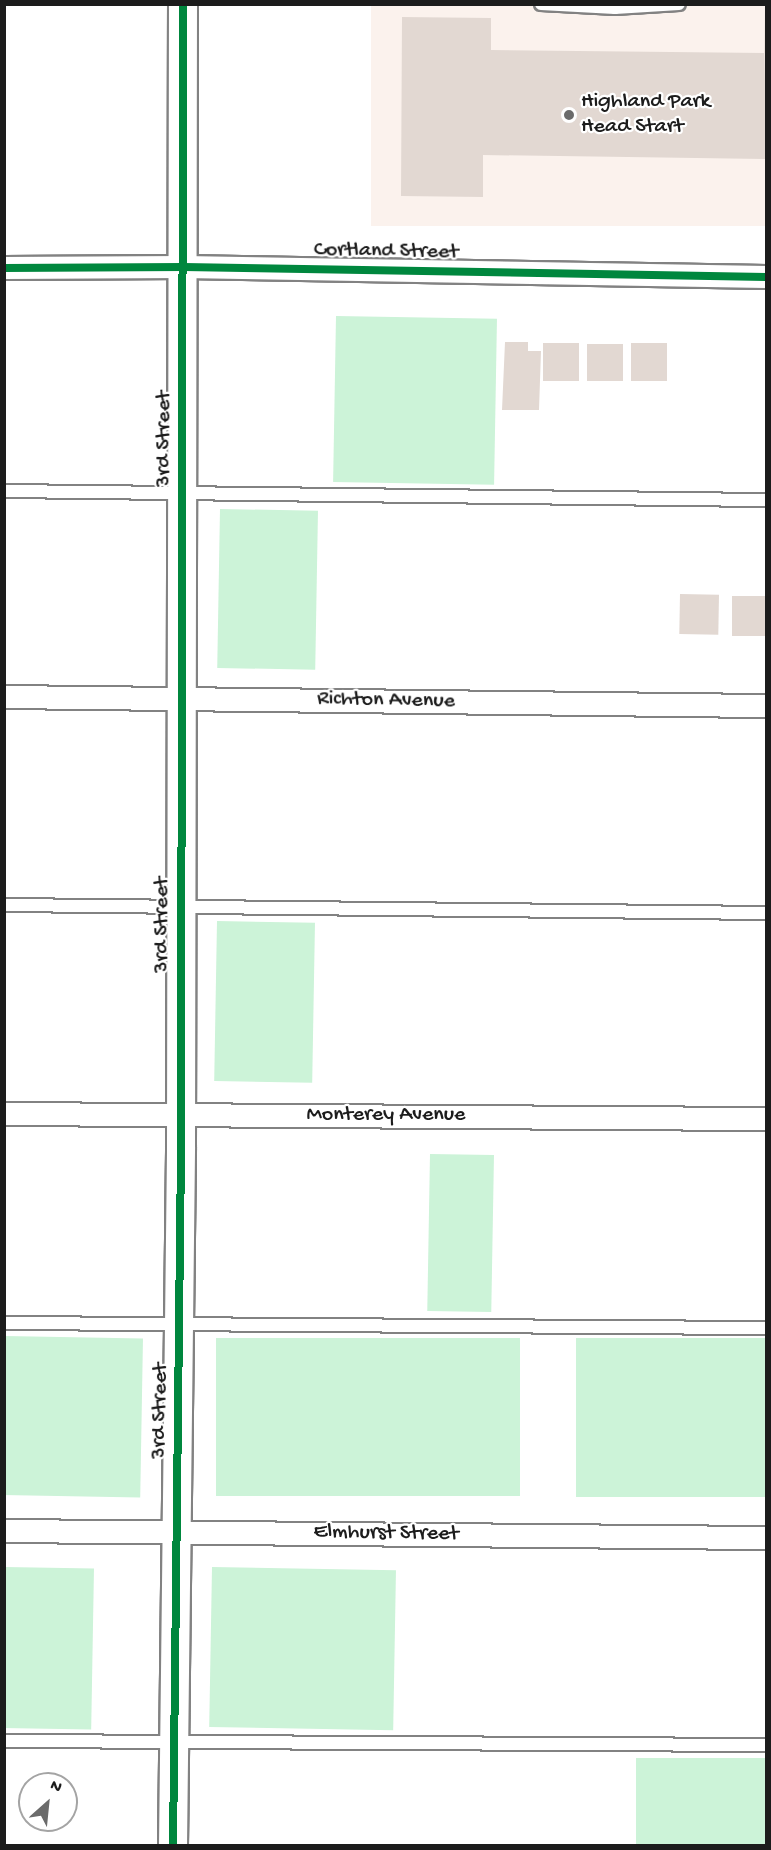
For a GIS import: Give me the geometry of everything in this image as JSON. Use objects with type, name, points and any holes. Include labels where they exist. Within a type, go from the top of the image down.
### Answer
[{"type":"street","name":"3rd Street","points":[[173,1845],[180,1326],[183,4]]},
{"type":"street","name":"Cortland Street","points":[[4,268],[184,267],[766,277]]},
{"type":"street","name":"Richton Avenue","points":[[4,697],[766,706]]},
{"type":"street","name":"Monterey Avenue","points":[[4,1114],[766,1119]]},
{"type":"street","name":"Elmhurst Street","points":[[4,1531],[766,1538]]},
{"type":"lane","points":[[541,4],[615,8],[679,4]]},
{"type":"lane","points":[[4,491],[766,500]]},
{"type":"lane","points":[[4,905],[766,913]]},
{"type":"lane","points":[[4,1323],[180,1326],[766,1328]]},
{"type":"lane","points":[[4,1741],[766,1745]]},
{"type":"shaded area","name":"Highland Park Head Start","points":[[371,5],[766,5],[766,226],[371,226]]},
{"type":"green space","points":[[336,316],[497,319],[494,485],[333,482]]},
{"type":"green space","points":[[220,509],[318,511],[315,670],[217,668]]},
{"type":"green space","points":[[217,921],[315,923],[312,1083],[214,1081]]},
{"type":"green space","points":[[430,1154],[494,1155],[491,1312],[427,1311]]},
{"type":"green space","points":[[5,1336],[143,1338],[140,1497],[4,1495]]},
{"type":"green space","points":[[216,1338],[520,1338],[520,1496],[216,1496]]},
{"type":"green space","points":[[576,1338],[766,1338],[766,1497],[576,1497]]},
{"type":"green space","points":[[5,1567],[94,1569],[91,1730],[4,1728]]},
{"type":"green space","points":[[212,1567],[396,1570],[393,1730],[209,1727]]},
{"type":"green space","points":[[636,1758],[766,1758],[766,1845],[636,1845]]},
{"type":"building","points":[[764,4],[766,159],[483,155],[483,197],[401,196],[402,17],[491,18],[491,50],[764,53]]},
{"type":"building","points":[[505,342],[528,342],[528,351],[541,351],[539,410],[502,410]]},
{"type":"building","points":[[543,343],[579,343],[579,381],[543,381]]},
{"type":"building","points":[[631,343],[667,343],[667,381],[631,381]]},
{"type":"building","points":[[587,344],[623,344],[623,381],[587,381]]},
{"type":"building","points":[[680,594],[719,595],[718,635],[679,634]]},
{"type":"building","points":[[732,596],[766,596],[766,636],[732,636]]},
{"type":"cycle path","points":[[173,1846],[181,1147],[183,4]]},
{"type":"cycle path","points":[[4,268],[184,267],[766,277]]},
{"type":"place","name":"Highland Park Head Start","points":[[569,115]]}]
